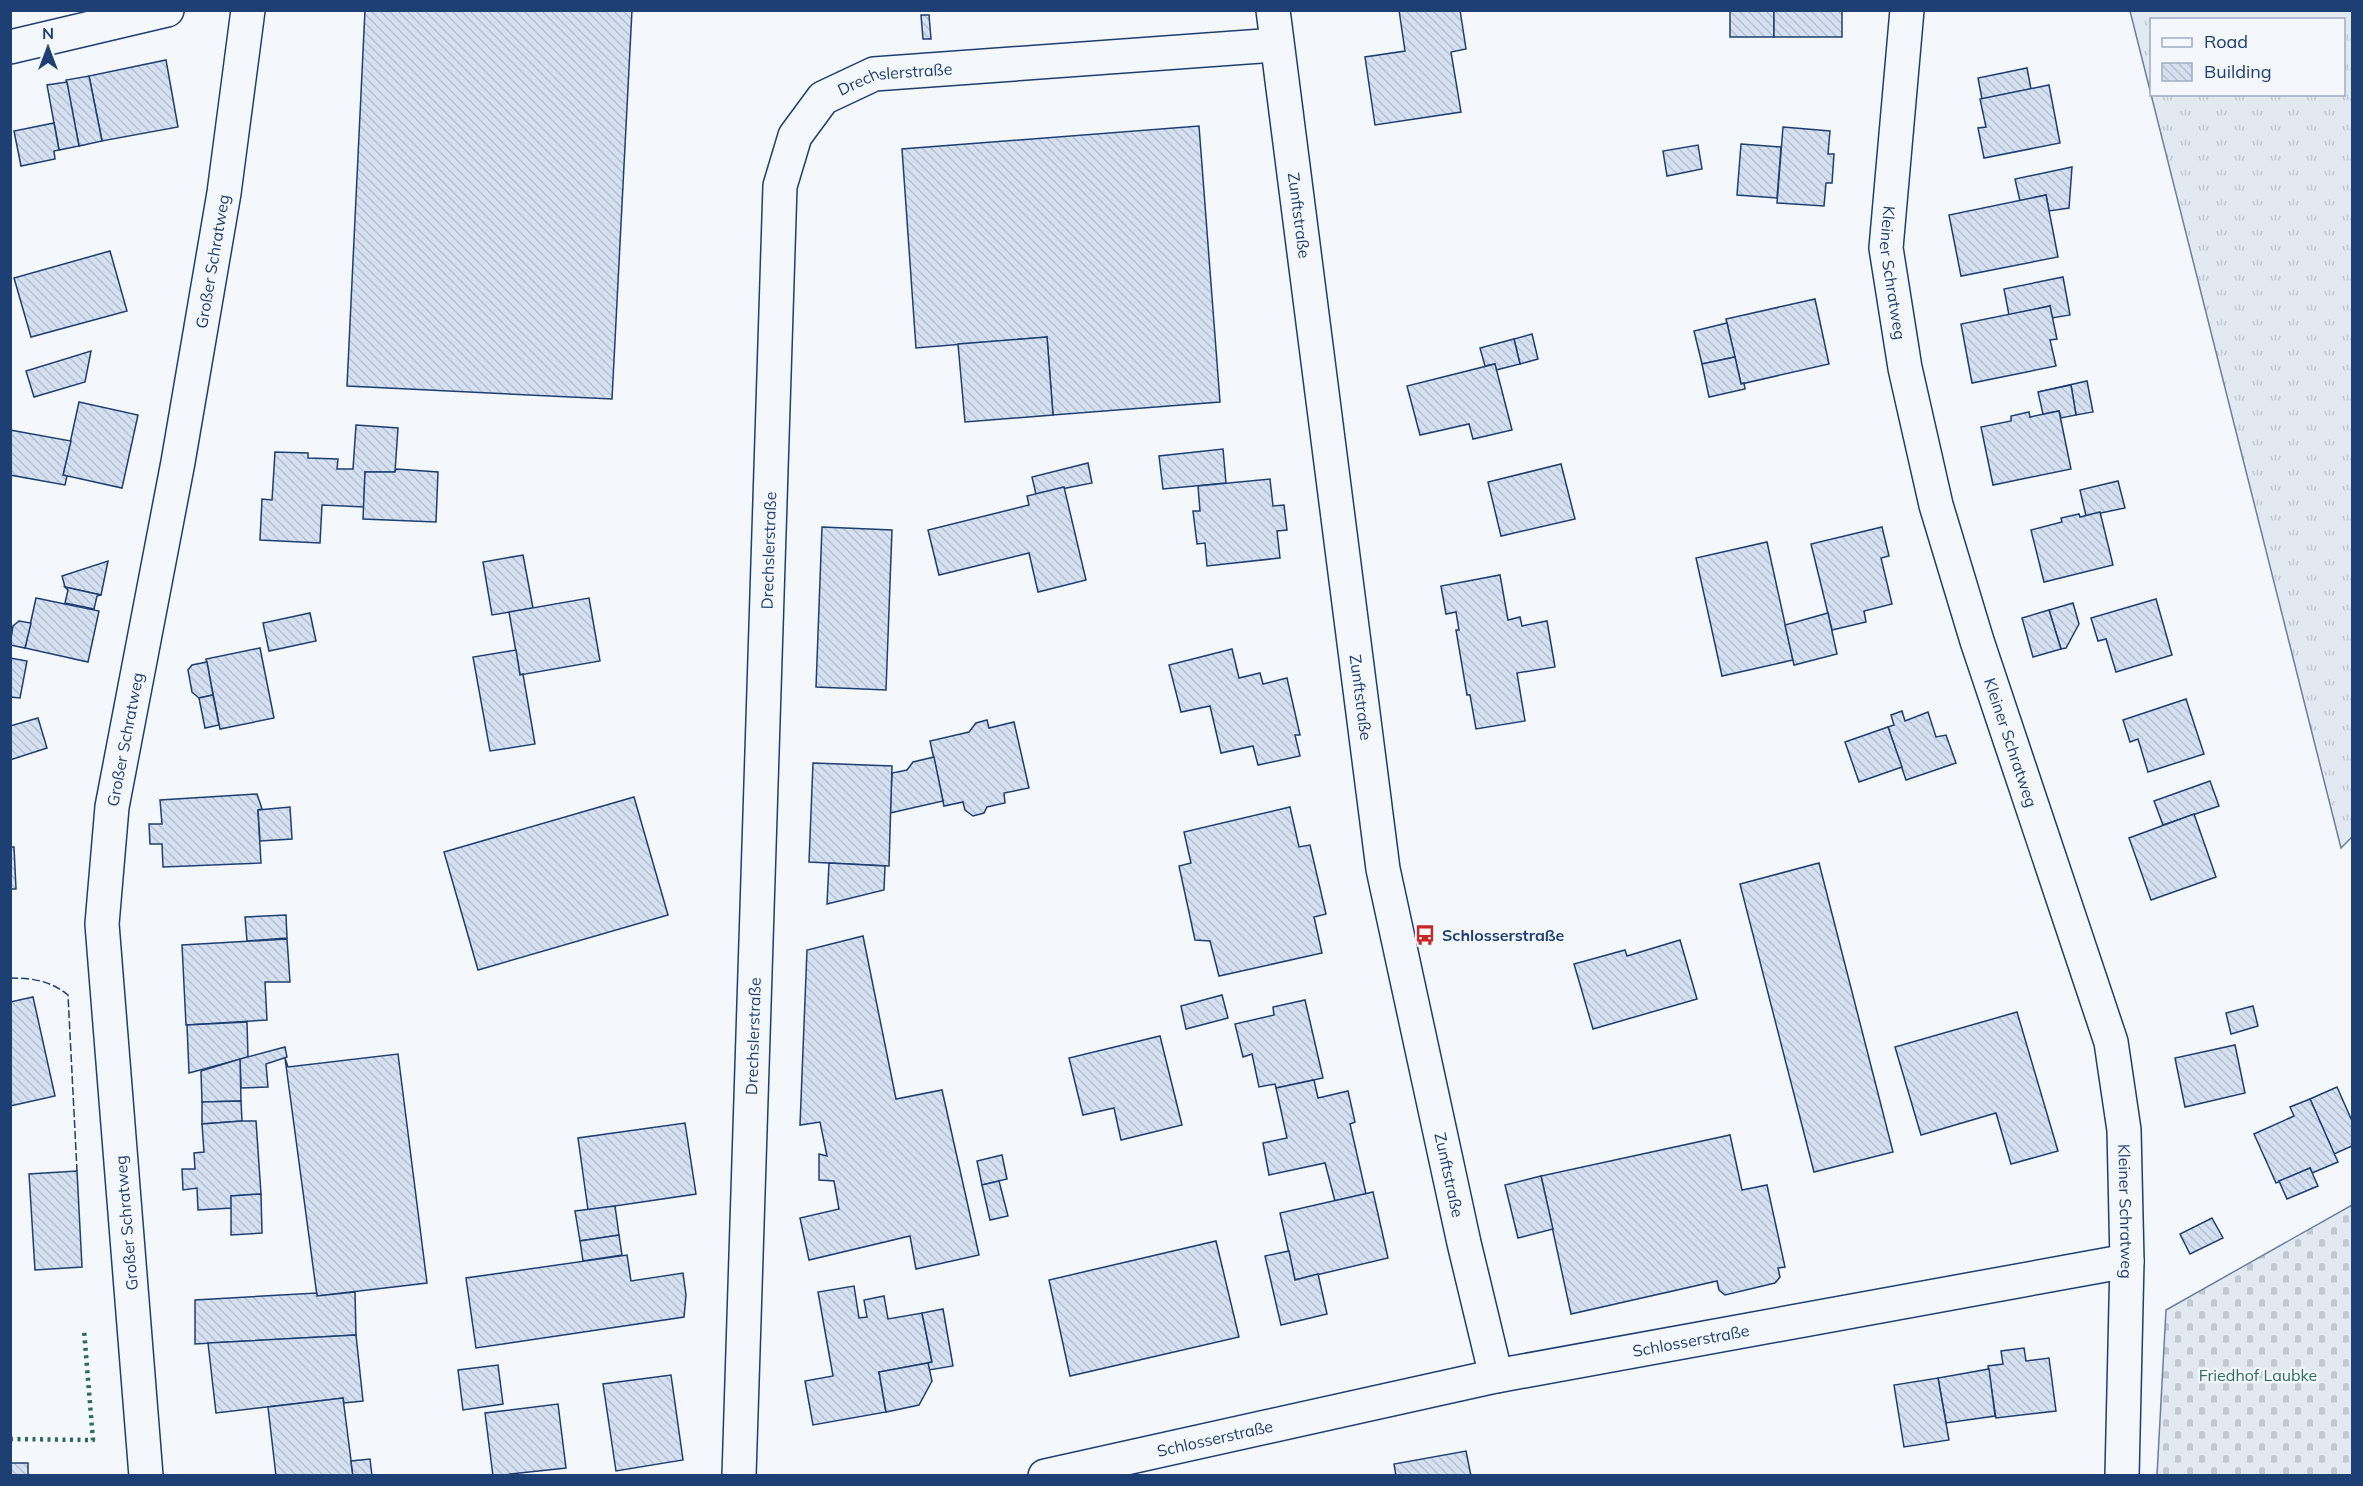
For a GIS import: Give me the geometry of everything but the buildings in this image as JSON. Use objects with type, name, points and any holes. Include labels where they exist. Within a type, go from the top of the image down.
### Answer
[{"type":"street","points":[[10,47],[167,10]]},
{"type":"street","name":"Großer Schratweg","points":[[146,1476],[102,924],[112,807],[224,193],[248,10]]},
{"type":"street","name":"Zunftstraße","points":[[1273,10],[1383,869],[1464,1243],[1496,1376]]},
{"type":"street","name":"Kleiner Schratweg","points":[[1907,10],[1886,248],[1905,368],[1936,505],[1977,641],[2110,1042],[2124,1130],[2127,1261],[2122,1476]]},
{"type":"street","name":"Drechslerstraße","points":[[739,1476],[780,186],[795,135],[824,98],[874,74],[1276,45]]},
{"type":"street","name":"Schlosserstraße","points":[[1045,1476],[1496,1376],[2127,1261]]},
{"type":"green space","points":[[2130,11],[2352,11],[2352,837],[2341,848],[2151,96],[2345,96],[2345,18],[2150,18],[2150,90]]},
{"type":"green space","name":"Friedhof Laubke","points":[[2352,1205],[2352,1475],[2157,1475],[2166,1310]]},
{"type":"hedge","points":[[10,1439],[93,1440],[84,1330]]},
{"type":"fence","points":[[10,978],[41,981],[55,986],[68,995],[77,1171]]},
{"type":"place","name":"Schlosserstraße","points":[[1425,935]]}]
